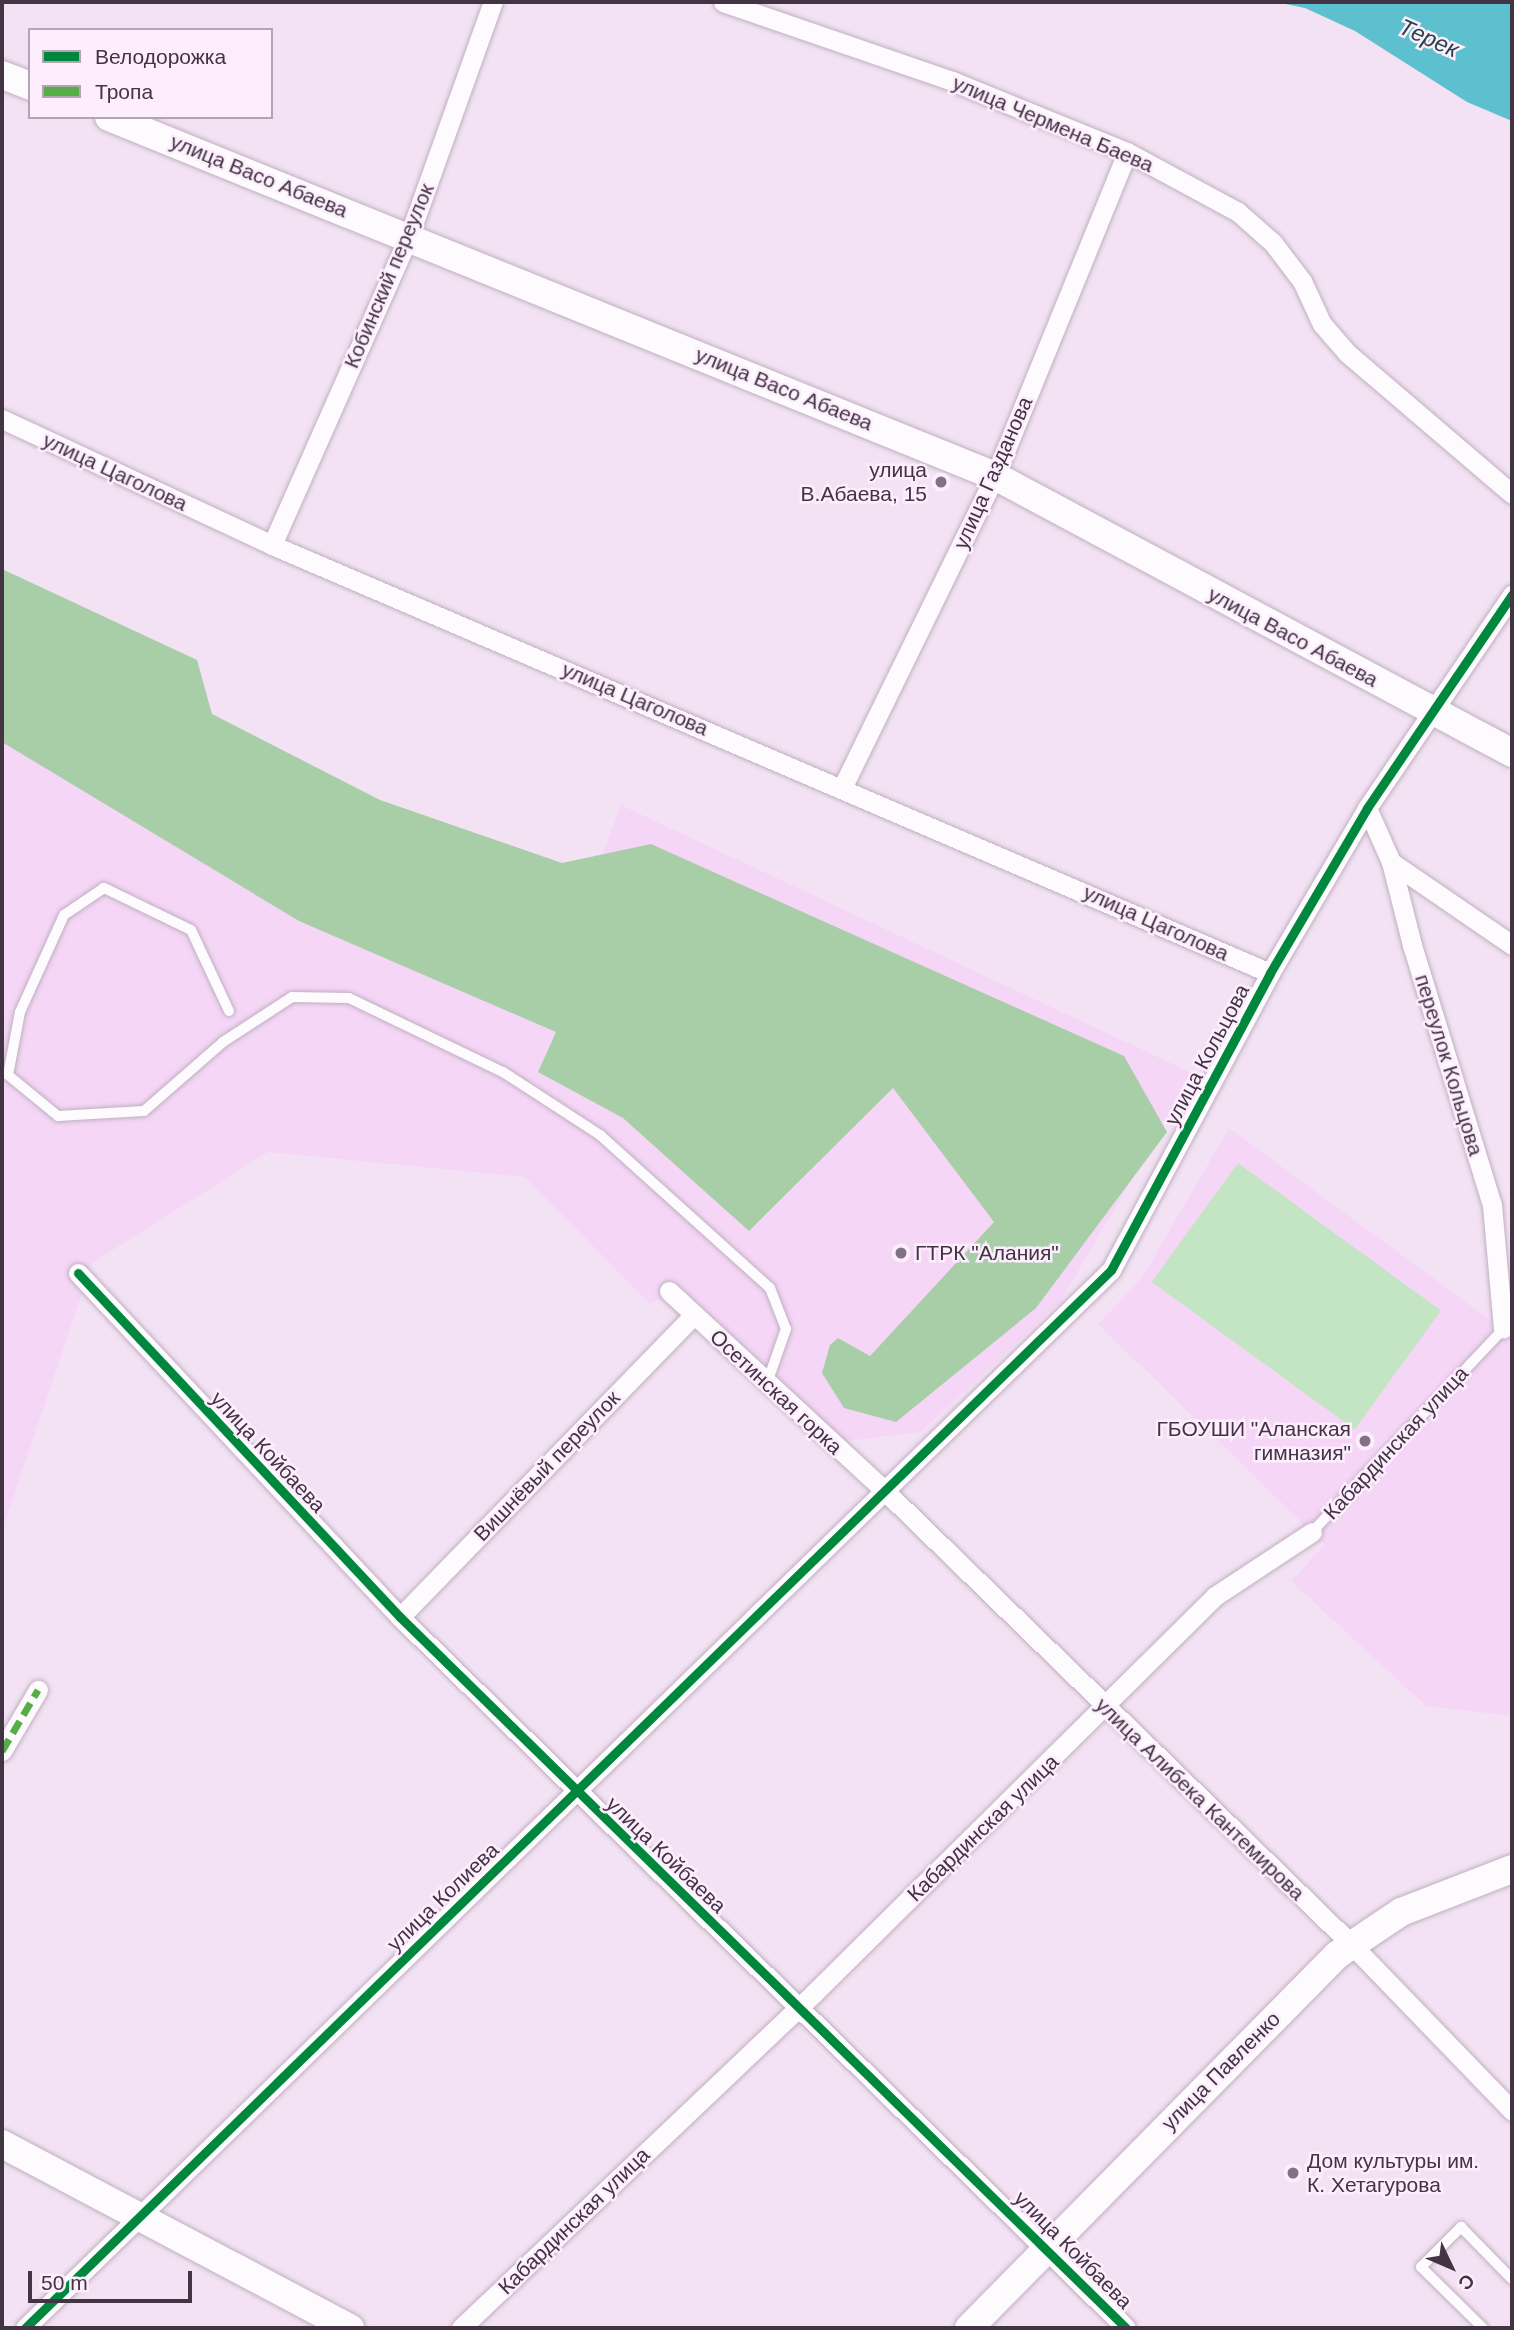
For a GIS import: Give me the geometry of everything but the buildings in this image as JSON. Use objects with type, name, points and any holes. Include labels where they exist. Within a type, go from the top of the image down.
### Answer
[{"type":"main road","points":[[2,75],[28,85]]},
{"type":"main road","name":"улица Васо Абаева","points":[[114,119],[409,236],[995,476],[1512,753]]},
{"type":"main road","name":"улица Павленко","points":[[969,2328],[1351,1944],[1401,1912],[1512,1868]]},
{"type":"main road","points":[[2,2144],[349,2328]]},
{"type":"street","name":"Кобинский переулок","points":[[272,545],[409,236],[492,2]]},
{"type":"street","name":"улица Чермена Баева","points":[[723,2],[952,81],[1126,152],[1256,225],[1302,281],[1322,324],[1347,354],[1512,495]]},
{"type":"street","name":"улица Газданова","points":[[843,786],[995,476],[1126,152]]},
{"type":"street","name":"улица Цаголова","points":[[2,419],[272,545],[843,786],[1270,973]]},
{"type":"street","name":"улица Кольцова","points":[[884,1490],[1111,1270],[1270,973],[1367,808],[1436,711],[1512,595]]},
{"type":"street","name":"переулок Кольцова","points":[[1367,808],[1391,862],[1412,945],[1492,1205],[1503,1329]]},
{"type":"street","points":[[1391,862],[1512,945]]},
{"type":"street","name":"улица Койбаева","points":[[78,1273],[400,1617],[1126,2328]]},
{"type":"street","name":"Осетинская горка","points":[[669,1291],[884,1490]]},
{"type":"street","name":"Вишнёвый переулок","points":[[400,1617],[694,1315]]},
{"type":"street","name":"улица Алибека Кантемирова","points":[[884,1490],[1351,1944],[1512,2111]]},
{"type":"street","name":"улица Колиева","points":[[25,2328],[884,1490]]},
{"type":"street","name":"Кабардинская улица","points":[[461,2328],[799,2008],[1107,1708],[1215,1596],[1312,1532]]},
{"type":"street","points":[[2,1751],[38,1690]]},
{"type":"lane","points":[[229,1012],[191,930],[104,888],[64,915],[20,1012],[8,1075],[58,1116],[144,1111],[223,1042],[292,997],[349,998],[503,1072],[600,1135],[770,1288],[786,1329],[767,1383]]},
{"type":"lane","name":"Кабардинская улица","points":[[1312,1532],[1503,1329]]},
{"type":"lane","points":[[1483,2328],[1421,2267],[1461,2227],[1512,2279]]},
{"type":"shaded area","points":[[2,672],[586,899],[621,805],[1194,1074],[1060,1302],[921,1432],[838,1442],[711,1322],[682,1286],[650,1304],[525,1177],[268,1152],[92,1263],[2,1531]]},
{"type":"shaded area","name":"ГБОУШИ \"Аланская гимназия\"","points":[[1229,1128],[1512,1336],[1512,1716],[1426,1706],[1291,1581],[1325,1545],[1098,1324],[1142,1278]]},
{"type":"green space","points":[[2,569],[197,660],[212,714],[380,800],[562,863],[651,844],[1124,1056],[1167,1132],[1036,1308],[896,1422],[844,1408],[822,1373],[830,1345],[838,1338],[870,1356],[994,1222],[893,1088],[749,1231],[623,1118],[538,1072],[556,1032],[299,921],[2,742]]},
{"type":"green space","points":[[1238,1163],[1441,1311],[1355,1429],[1152,1282]]},
{"type":"water","name":"Терек","points":[[1276,2],[1512,2],[1512,121],[1467,102],[1355,31],[1305,8]]},
{"type":"marked path","points":[[2,1751],[38,1690]]},
{"type":"cycle path","points":[[25,2328],[1111,1270],[1270,973],[1367,808],[1512,595]]},
{"type":"cycle path","points":[[78,1273],[400,1617],[1126,2328]]},
{"type":"place","name":"улица В.Абаева, 15","points":[[941,482]]},
{"type":"place","name":"ГТРК \"Алания\"","points":[[901,1253]]},
{"type":"place","name":"ГБОУШИ \"Аланская гимназия\"","points":[[1365,1441]]},
{"type":"place","name":"Дом культуры им. К. Хетагурова","points":[[1293,2173]]}]
